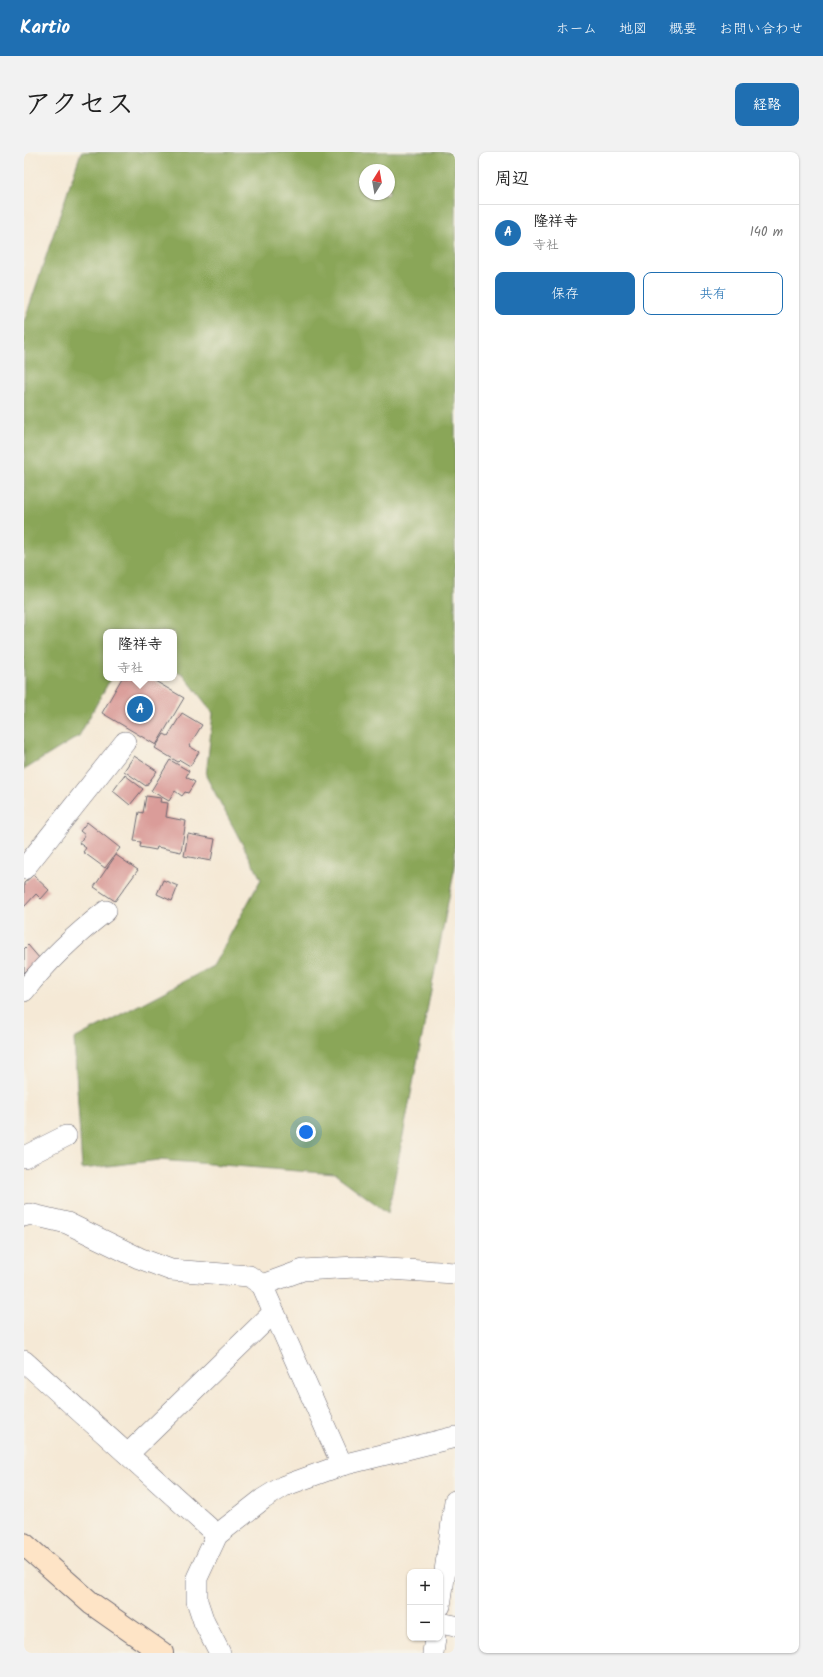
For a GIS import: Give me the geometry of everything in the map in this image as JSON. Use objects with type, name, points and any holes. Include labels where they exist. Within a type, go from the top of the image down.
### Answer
[{"type":"street","points":[[24,869],[125,742]]},
{"type":"street","points":[[24,991],[40,971],[77,933],[106,911]]},
{"type":"street","points":[[24,1157],[66,1136]]},
{"type":"street","points":[[24,1216],[29,1214],[67,1223],[126,1252],[170,1270],[250,1276],[262,1285],[342,1465]]},
{"type":"street","points":[[262,1285],[303,1270],[355,1267],[455,1273]]},
{"type":"street","points":[[128,1454],[274,1312]]},
{"type":"street","points":[[24,1361],[217,1535]]},
{"type":"street","points":[[220,1653],[204,1622],[197,1601],[197,1578],[217,1535],[263,1499],[284,1486],[342,1465],[455,1437]]},
{"type":"street","points":[[440,1605],[455,1502]]},
{"type":"street","points":[[24,1544],[92,1604],[162,1653]]},
{"type":"street","points":[[443,1624],[455,1626]]},
{"type":"street","points":[[433,1653],[435,1641]]},
{"type":"green space","points":[[81,152],[455,152],[455,866],[388,1213],[335,1174],[159,1160],[82,1169],[74,1039],[213,966],[261,879],[206,776],[213,713],[183,674],[177,672],[177,629],[103,629],[103,681],[109,681],[79,736],[24,770],[24,322]]},
{"type":"building","points":[[120,681],[155,681],[184,698],[156,745],[102,713]]},
{"type":"building","points":[[182,713],[202,725],[189,746],[199,752],[190,766],[180,760],[178,762],[155,748],[164,734],[168,736]]},
{"type":"building","points":[[134,756],[157,771],[146,786],[124,771]]},
{"type":"building","points":[[170,760],[189,771],[186,777],[195,782],[188,793],[185,792],[182,796],[175,791],[169,801],[151,791]]},
{"type":"building","points":[[125,775],[143,789],[130,805],[113,791]]},
{"type":"building","points":[[146,796],[161,798],[160,802],[168,803],[166,817],[186,821],[181,852],[157,847],[156,850],[140,847],[141,842],[134,841],[139,812],[143,813]]},
{"type":"building","points":[[87,822],[120,848],[105,868],[83,852],[86,848],[79,843],[85,835],[80,831]]},
{"type":"building","points":[[188,834],[215,839],[211,861],[184,856]]},
{"type":"building","points":[[116,855],[138,870],[115,901],[94,887]]},
{"type":"building","points":[[33,875],[49,890],[41,899],[36,894],[24,907],[24,883]]},
{"type":"building","points":[[163,880],[178,886],[172,901],[157,894]]},
{"type":"building","points":[[28,945],[40,959],[24,973],[24,949]]},
{"type":"place","name":"隆祥寺","points":[[140,709]]}]
